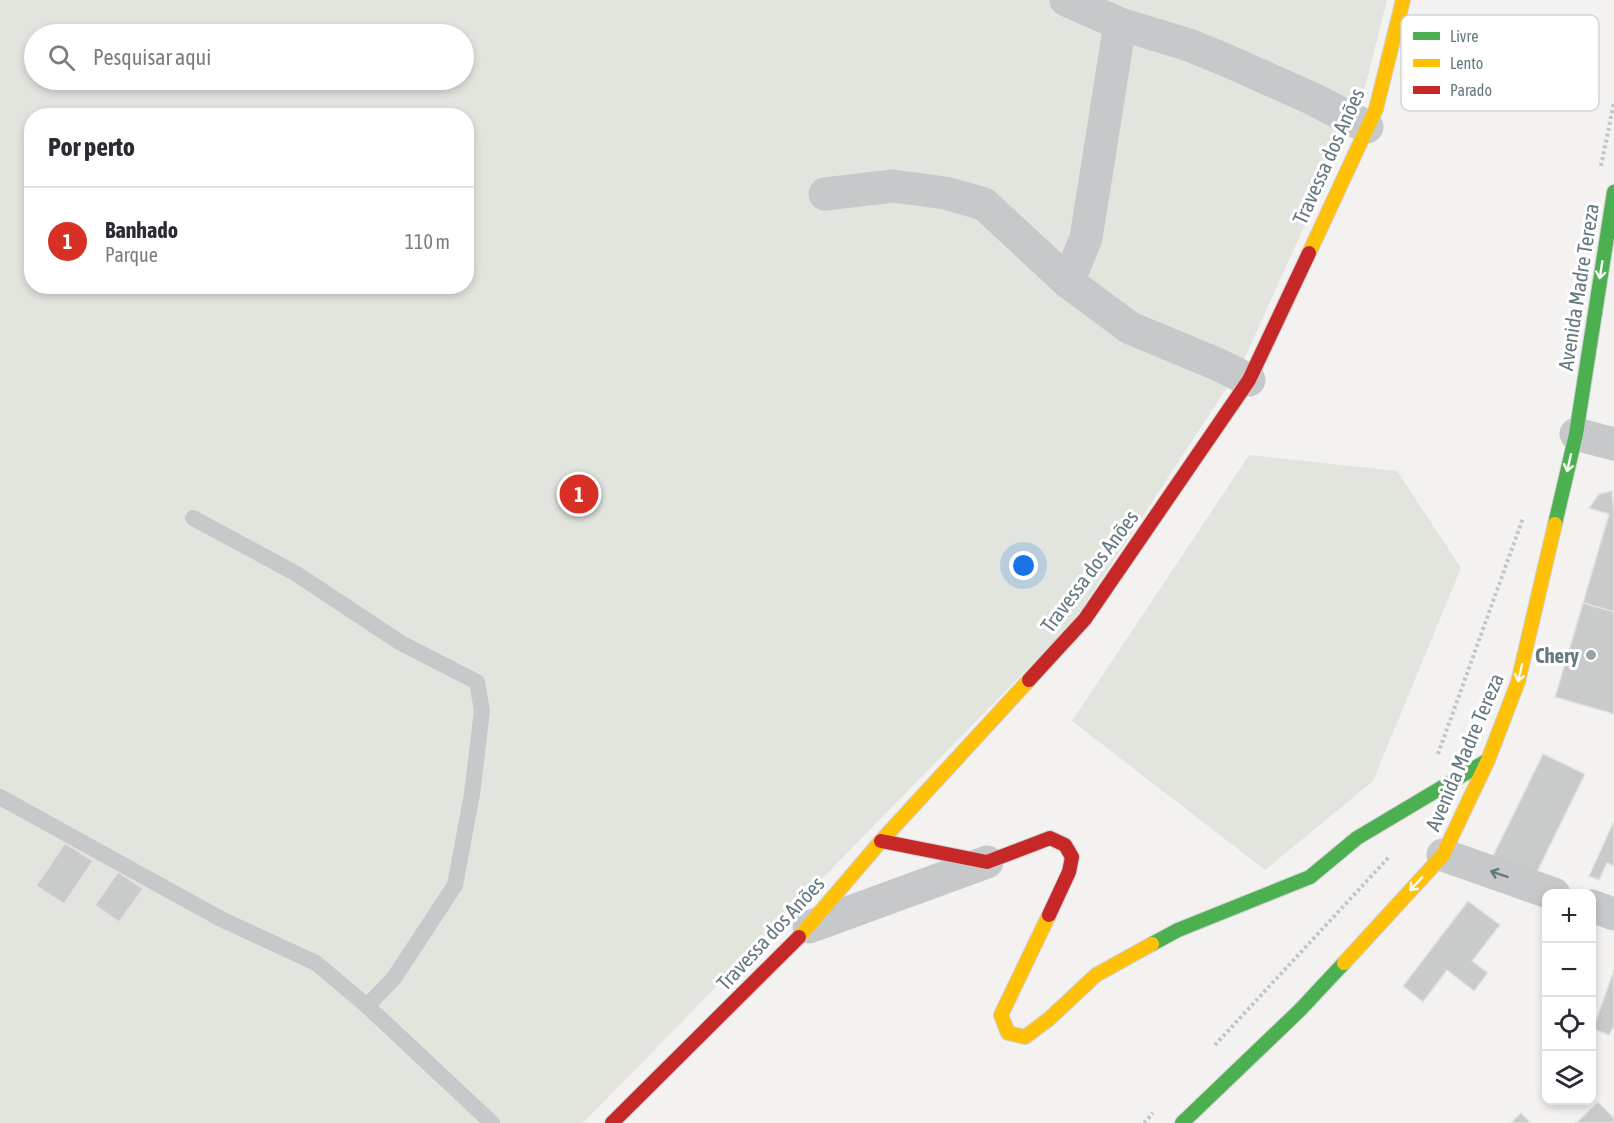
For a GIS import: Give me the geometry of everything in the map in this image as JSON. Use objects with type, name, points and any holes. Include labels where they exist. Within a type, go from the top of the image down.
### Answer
[{"type":"street","points":[[1066,0],[1120,24],[1189,45],[1228,61],[1313,99],[1367,127]]},
{"type":"street","name":"Travessa dos Anões","points":[[612,1123],[809,927],[880,841],[1085,618],[1250,380],[1376,109],[1403,0]]},
{"type":"street","points":[[1068,282],[1086,238],[1120,24]]},
{"type":"street","points":[[825,194],[893,186],[945,193],[984,204],[1068,282],[1130,328],[1250,380]]},
{"type":"street","name":"Avenida Madre Tereza","points":[[1182,1123],[1300,1010],[1443,855],[1488,760],[1518,682],[1576,434],[1614,192]]},
{"type":"street","points":[[1576,434],[1614,444]]},
{"type":"street","points":[[809,927],[1050,838],[1065,845],[1072,857],[1069,872],[1001,1015],[1008,1033],[1025,1037],[1096,975],[1178,930],[1310,876],[1357,838],[1488,760]]},
{"type":"street","points":[[880,841],[987,862]]},
{"type":"street","points":[[1443,855],[1542,890]]},
{"type":"street","points":[[1596,907],[1614,914]]},
{"type":"lane","points":[[193,518],[295,573],[401,643],[477,682],[482,711],[472,794],[455,885],[394,978],[367,1006]]},
{"type":"lane","points":[[0,797],[221,919],[316,963],[367,1006],[492,1123]]},
{"type":"path","points":[[1600,172],[1614,102]]},
{"type":"path","points":[[1437,757],[1526,510]]},
{"type":"path","points":[[1208,1053],[1392,854]]},
{"type":"path","points":[[1144,1123],[1160,1106]]},
{"type":"shaded area","points":[[0,0],[1387,0],[1362,99],[1241,366],[1074,621],[583,1123],[0,1123]]},
{"type":"shaded area","points":[[1249,455],[1397,471],[1461,568],[1373,781],[1265,870],[1072,721]]},
{"type":"building","points":[[1612,491],[1614,612],[1583,603],[1609,514],[1589,508],[1599,494]]},
{"type":"building","name":"Chery","points":[[1583,603],[1614,612],[1614,714],[1555,697]]},
{"type":"building","points":[[1543,754],[1585,774],[1535,876],[1493,856]]},
{"type":"building","points":[[1614,821],[1614,866],[1607,863],[1599,880],[1589,876]]},
{"type":"building","points":[[65,843],[93,861],[64,904],[36,886]]},
{"type":"building","points":[[118,872],[143,889],[119,922],[95,905]]},
{"type":"building","points":[[1468,901],[1500,925],[1472,961],[1488,973],[1474,991],[1447,970],[1423,1002],[1403,986]]},
{"type":"building","points":[[1614,970],[1614,1026],[1609,1035],[1596,1030],[1596,1021]]},
{"type":"building","points":[[1598,1102],[1614,1118],[1614,1123],[1576,1123],[1596,1105]]},
{"type":"building","points":[[1521,1113],[1531,1123],[1511,1123]]},
{"type":"traffic: fast","points":[[1555,524],[1576,434],[1614,192]]},
{"type":"traffic: fast","points":[[1152,944],[1178,930],[1310,877],[1357,838],[1488,760]]},
{"type":"traffic: fast","points":[[1182,1123],[1300,1010],[1344,963]]},
{"type":"traffic: slow","points":[[1309,253],[1376,109],[1403,0]]},
{"type":"traffic: slow","points":[[1344,963],[1443,855],[1488,760],[1518,682],[1555,524]]},
{"type":"traffic: slow","points":[[799,937],[881,841],[1029,680]]},
{"type":"traffic: slow","points":[[1049,915],[1001,1015],[1008,1033],[1025,1037],[1049,1019],[1096,975],[1152,944]]},
{"type":"traffic: jam","points":[[1029,680],[1085,619],[1249,380],[1309,253]]},
{"type":"traffic: jam","points":[[881,841],[987,862],[1050,838],[1065,845],[1072,857],[1069,872],[1049,915]]},
{"type":"traffic: jam","points":[[612,1123],[799,937]]},
{"type":"place","name":"Banhado","points":[[579,494]]},
{"type":"place","name":"Chery","points":[[1591,655]]}]
